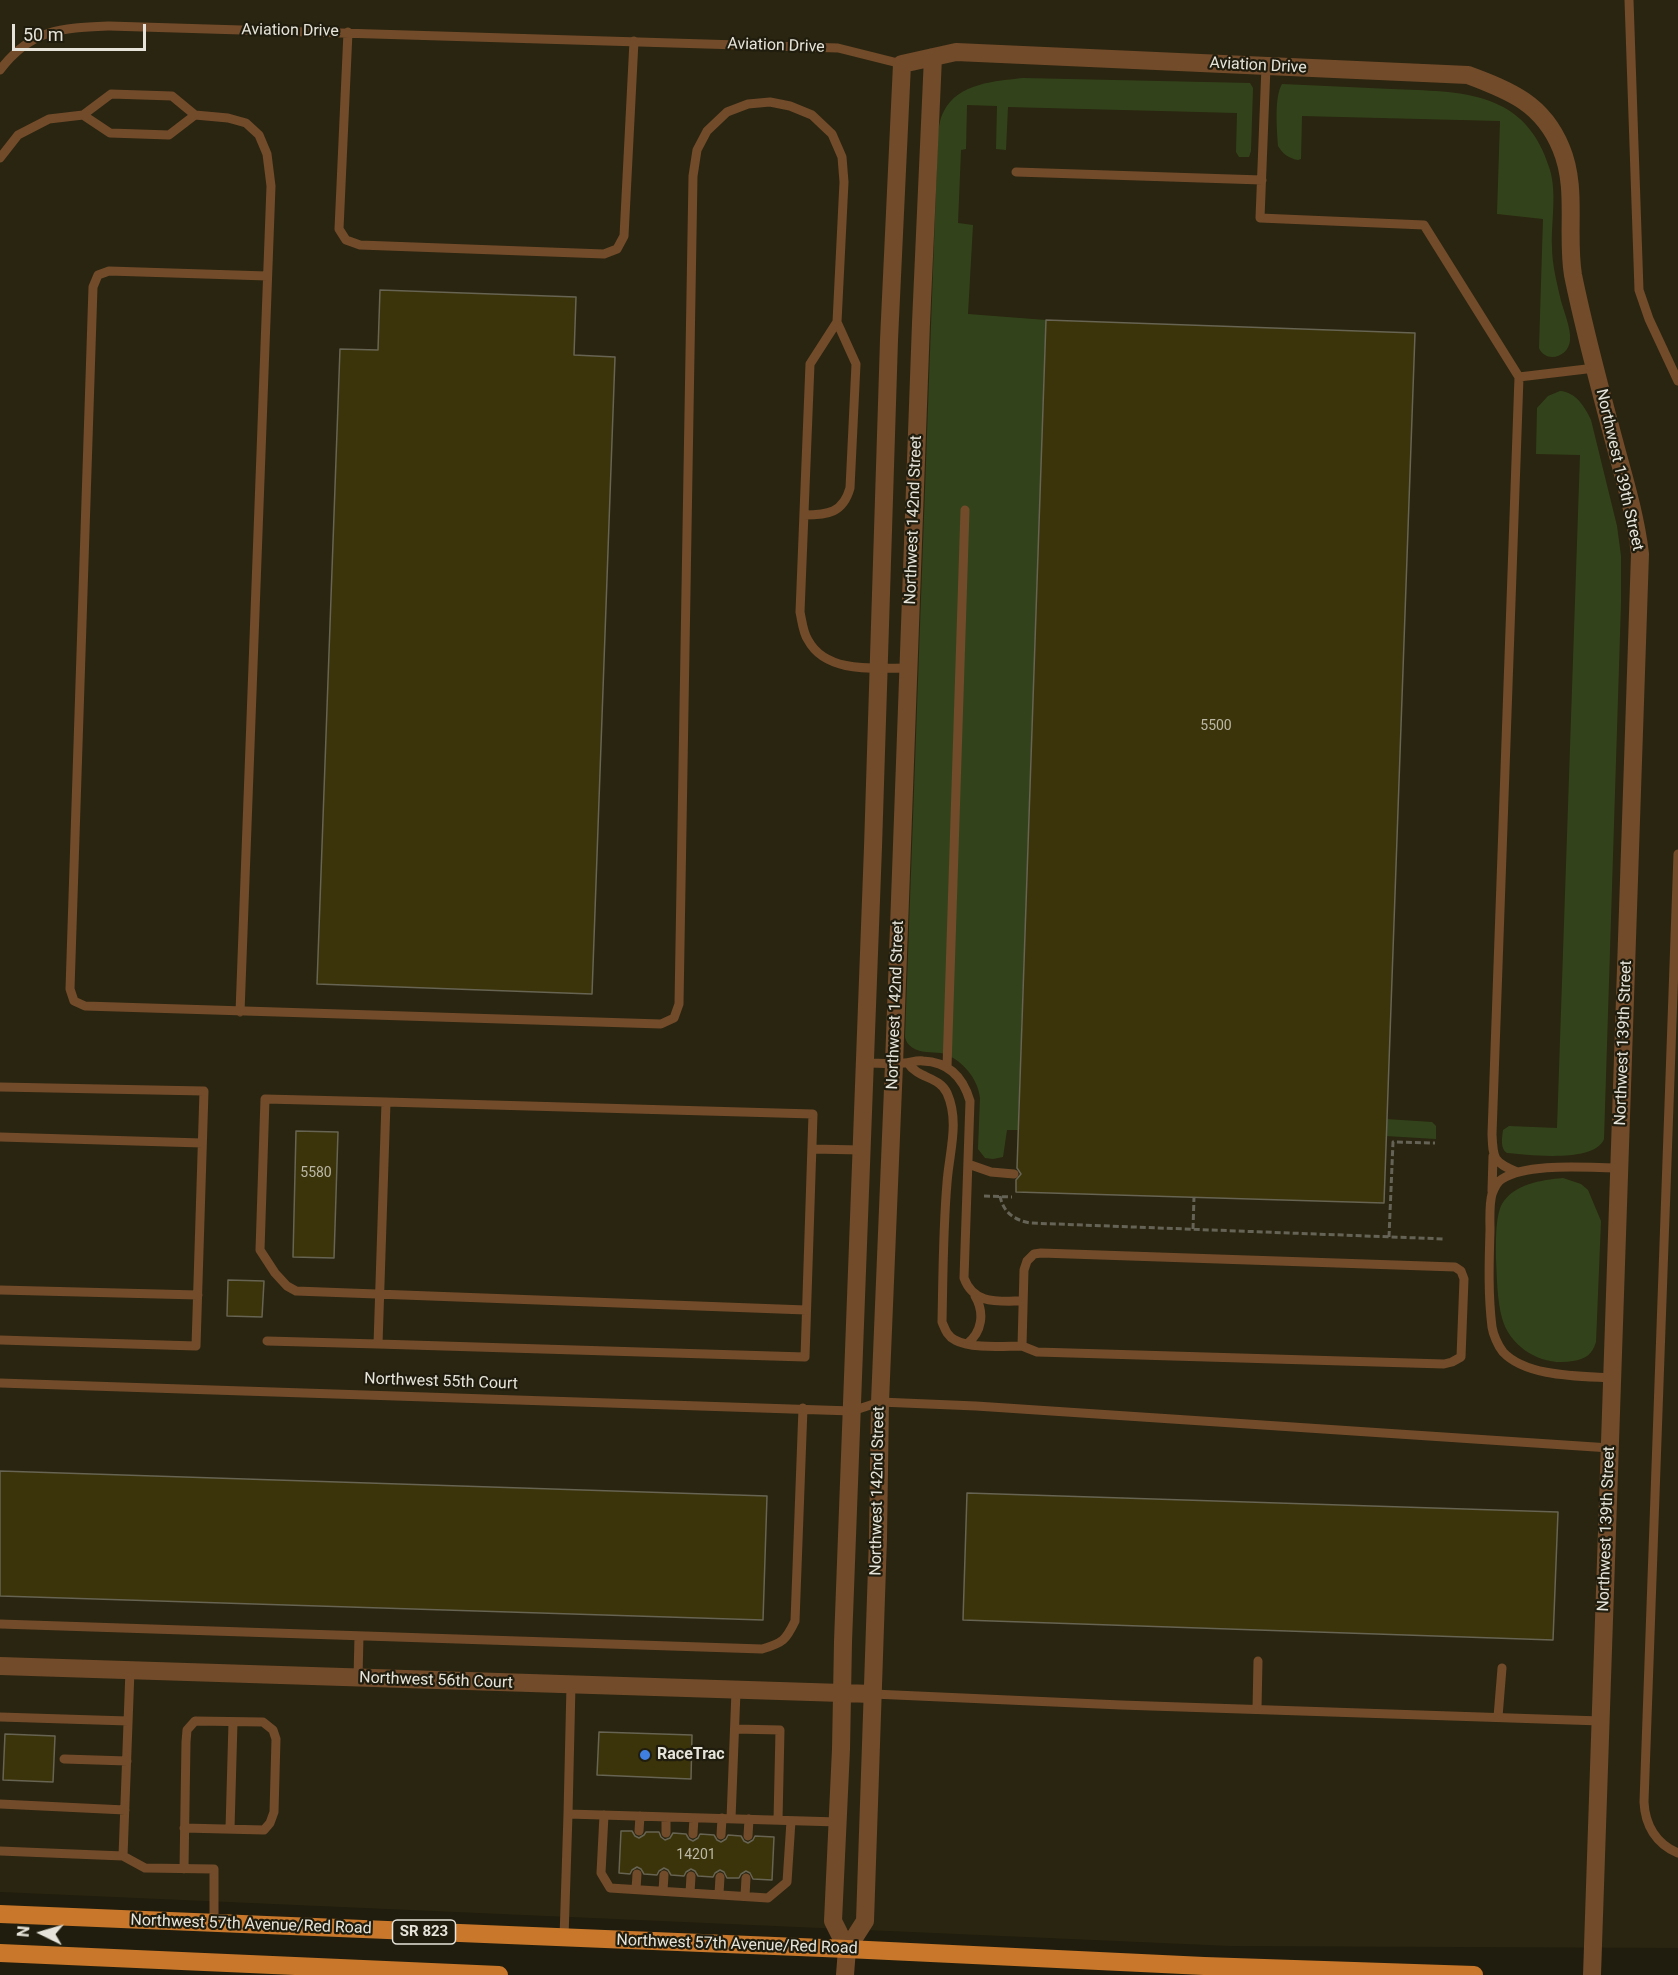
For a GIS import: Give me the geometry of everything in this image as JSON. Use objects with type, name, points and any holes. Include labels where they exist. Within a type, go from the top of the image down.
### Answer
[{"type":"main road","name":"Northwest 57th Avenue/Red Road","points":[[0,1914],[1204,1966],[1474,1975]]},
{"type":"main road","points":[[0,1953],[499,1975]]},
{"type":"street","name":"Aviation Drive","points":[[902,64],[956,52],[1468,75],[1505,89],[1530,104],[1547,124]]},
{"type":"street","name":"Northwest 142nd Street","points":[[845,1975],[847,1949],[865,1921],[880,1402],[901,1063],[909,668],[933,57]]},
{"type":"street","name":"Northwest 142nd Street","points":[[847,1949],[833,1921],[902,64]]},
{"type":"street","name":"Northwest 139th Street","points":[[1547,124],[1562,149],[1569,175],[1571,257],[1595,369],[1633,515],[1640,554],[1592,1975]]},
{"type":"street","name":"Northwest 56th Court","points":[[0,1666],[873,1694]]},
{"type":"lane","points":[[1629,0],[1639,290],[1649,319],[1678,381]]},
{"type":"lane","name":"Aviation Drive","points":[[0,70],[22,46],[45,33],[76,27],[109,26],[838,48],[902,64]]},
{"type":"lane","points":[[348,32],[339,229],[346,240],[360,245],[604,254],[617,249],[624,236],[633,41]]},
{"type":"lane","points":[[1266,66],[1260,218],[1424,225],[1519,377],[1492,1134],[1489,1259],[1492,1329],[1502,1351],[1518,1363],[1540,1371],[1570,1376],[1612,1378]]},
{"type":"lane","points":[[0,158],[18,135],[49,119],[83,115],[111,94],[172,96],[195,115],[228,118],[246,123],[260,135],[267,154],[271,186],[240,1012]]},
{"type":"lane","points":[[267,276],[109,271],[98,275],[93,287],[70,989],[74,1001],[85,1006],[661,1024],[674,1018],[679,1004],[693,176],[696,150],[707,131],[727,112],[748,104],[770,102],[790,106],[812,115],[832,134],[842,157],[844,182],[837,322],[856,364],[850,488],[847,500],[836,511],[822,515],[804,515]]},
{"type":"lane","points":[[83,115],[110,133],[169,135],[195,115]]},
{"type":"lane","points":[[1016,172],[1262,180]]},
{"type":"lane","points":[[837,322],[810,364],[800,612],[807,640],[822,656],[838,663],[878,668],[909,668]]},
{"type":"lane","points":[[1519,377],[1595,369]]},
{"type":"lane","points":[[947,1067],[965,510]]},
{"type":"lane","points":[[1678,854],[1644,1802],[1650,1828],[1663,1844],[1678,1853]]},
{"type":"lane","points":[[865,1063],[901,1063],[920,1060],[947,1067],[966,1086],[970,1101],[964,1278],[981,1311],[980,1327],[976,1336],[967,1344]]},
{"type":"lane","points":[[901,1063],[918,1074],[933,1079],[944,1088],[954,1122],[947,1182],[942,1322],[946,1333],[954,1340],[967,1344],[1022,1346],[1037,1352],[1444,1364],[1461,1357],[1464,1279],[1461,1271],[1455,1267],[1034,1254],[1024,1270],[1022,1346]]},
{"type":"lane","points":[[0,1087],[204,1091],[196,1346],[0,1340]]},
{"type":"lane","points":[[267,1341],[805,1357],[813,1114],[265,1099],[260,1250],[275,1273],[287,1286],[296,1291],[806,1310]]},
{"type":"lane","points":[[378,1344],[386,1102]]},
{"type":"lane","points":[[0,1137],[202,1143]]},
{"type":"lane","points":[[812,1149],[861,1150]]},
{"type":"lane","points":[[1493,1156],[1502,1166],[1517,1172]]},
{"type":"lane","points":[[968,1164],[991,1172],[1014,1174]]},
{"type":"lane","points":[[1492,1193],[1500,1180],[1517,1172],[1551,1168],[1620,1168]]},
{"type":"lane","points":[[0,1290],[198,1295]]},
{"type":"lane","points":[[975,1296],[992,1301],[1023,1301]]},
{"type":"lane","name":"Northwest 55th Court","points":[[0,1383],[852,1411],[880,1402]]},
{"type":"lane","points":[[880,1402],[976,1406],[1610,1448]]},
{"type":"lane","points":[[0,1624],[762,1649],[783,1642],[795,1621],[803,1408]]},
{"type":"lane","points":[[358,1678],[359,1636]]},
{"type":"lane","points":[[1257,1709],[1258,1660]]},
{"type":"lane","points":[[1498,1717],[1502,1668]]},
{"type":"lane","points":[[123,1856],[130,1670]]},
{"type":"lane","points":[[564,1938],[571,1685]]},
{"type":"lane","points":[[721,1835],[726,1819],[735,1729],[736,1691]]},
{"type":"lane","points":[[873,1694],[1121,1705],[1601,1721]]},
{"type":"lane","points":[[0,1717],[128,1721]]},
{"type":"lane","points":[[183,1869],[184,1828],[187,1731],[195,1721],[263,1722],[273,1730],[276,1739],[274,1812],[270,1823],[264,1830],[184,1828]]},
{"type":"lane","points":[[230,1829],[233,1722]]},
{"type":"lane","points":[[735,1729],[780,1730],[778,1820]]},
{"type":"lane","points":[[64,1759],[127,1761]]},
{"type":"lane","points":[[0,1804],[125,1810]]},
{"type":"lane","points":[[568,1814],[838,1822]]},
{"type":"lane","points":[[604,1815],[601,1873],[610,1887],[768,1898],[787,1882],[791,1821]]},
{"type":"lane","points":[[639,1832],[640,1816]]},
{"type":"lane","points":[[666,1817],[666,1833]]},
{"type":"lane","points":[[693,1834],[694,1818]]},
{"type":"lane","points":[[748,1836],[749,1819]]},
{"type":"lane","points":[[0,1851],[123,1856],[146,1868],[214,1869],[214,1923]]},
{"type":"lane","points":[[636,1889],[637,1874]]},
{"type":"lane","points":[[663,1891],[664,1875]]},
{"type":"lane","points":[[690,1893],[691,1876]]},
{"type":"lane","points":[[719,1894],[720,1877]]},
{"type":"lane","points":[[745,1896],[746,1878]]},
{"type":"path","points":[[1389,1237],[1393,1142],[1435,1143]]},
{"type":"path","points":[[984,1196],[1012,1197]]},
{"type":"path","points":[[1000,1196],[1002,1206],[1010,1215],[1017,1220],[1030,1223],[1445,1239]]},
{"type":"path","points":[[1193,1229],[1194,1197]]},
{"type":"shaded area","points":[[0,0],[1678,0],[1678,1948],[1230,1946],[0,1892]]},
{"type":"green space","points":[[1023,78],[1250,83],[1253,88],[1249,157],[1239,157],[1236,152],[1237,113],[1008,107],[1006,150],[996,149],[997,106],[967,105],[966,149],[961,150],[958,223],[973,225],[968,314],[1046,320],[1018,1130],[1007,1130],[1003,1157],[993,1159],[985,1158],[978,1149],[980,1098],[972,1076],[955,1059],[941,1053],[916,1050],[911,1047],[905,1037],[938,134],[944,111],[958,94],[979,85]]},
{"type":"green space","points":[[1282,84],[1417,90],[1466,95],[1488,100],[1508,110],[1525,124],[1539,143],[1552,179],[1552,254],[1569,330],[1570,340],[1566,351],[1552,357],[1542,353],[1539,348],[1543,219],[1497,214],[1500,121],[1302,116],[1301,159],[1298,160],[1286,155],[1278,146],[1277,105]]},
{"type":"green space","points":[[1560,391],[1575,397],[1583,405],[1591,420],[1617,526],[1621,556],[1621,603],[1604,1139],[1598,1147],[1588,1152],[1545,1156],[1507,1153],[1503,1149],[1502,1140],[1503,1130],[1509,1126],[1557,1128],[1580,455],[1536,454],[1537,408],[1548,396]]},
{"type":"green space","points":[[1386,1119],[1432,1122],[1436,1126],[1436,1139],[1386,1136]]},
{"type":"green space","points":[[1563,1178],[1581,1184],[1588,1190],[1601,1221],[1596,1342],[1584,1358],[1562,1362],[1539,1358],[1529,1353],[1512,1338],[1506,1329],[1498,1296],[1496,1231],[1500,1209],[1507,1197],[1529,1184]]},
{"type":"building","points":[[380,290],[576,297],[574,355],[615,357],[592,994],[317,984],[340,349],[378,350]]},
{"type":"building","points":[[1046,320],[1415,333],[1384,1203],[1016,1192],[1016,1180],[1021,1174],[1017,1168]]},
{"type":"building","points":[[296,1131],[338,1132],[334,1258],[293,1257]]},
{"type":"building","points":[[228,1280],[264,1281],[262,1317],[227,1316]]},
{"type":"building","points":[[0,1471],[767,1496],[763,1620],[0,1596]]},
{"type":"building","points":[[967,1493],[1558,1512],[1553,1640],[963,1620]]},
{"type":"building","name":"RaceTrac","points":[[599,1732],[692,1735],[691,1779],[597,1775]]},
{"type":"building","points":[[5,1734],[55,1736],[53,1782],[3,1780]]},
{"type":"building","points":[[621,1831],[632,1831],[639,1838],[646,1832],[659,1832],[665,1840],[673,1833],[686,1834],[693,1841],[700,1834],[714,1835],[721,1842],[728,1835],[741,1836],[748,1843],[755,1836],[774,1837],[772,1880],[753,1879],[746,1871],[739,1878],[727,1878],[720,1870],[713,1877],[698,1876],[691,1869],[684,1876],[671,1875],[664,1868],[657,1875],[644,1874],[637,1867],[630,1874],[619,1873]]},
{"type":"place","name":"RaceTrac","points":[[645,1755]]}]
